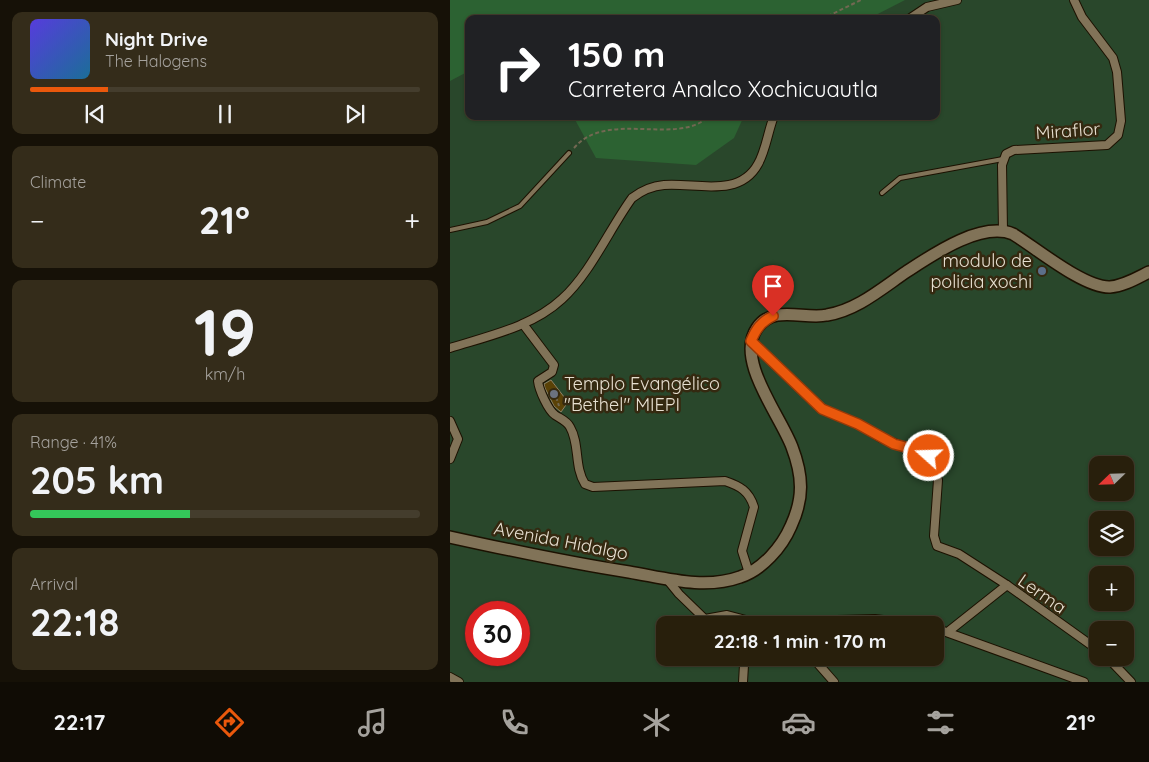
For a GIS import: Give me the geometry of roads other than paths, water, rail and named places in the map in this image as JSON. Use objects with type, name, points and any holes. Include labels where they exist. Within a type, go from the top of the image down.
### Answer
[{"type":"main road","points":[[749,573],[774,552],[787,536],[801,501],[802,486],[792,447],[752,361],[751,341],[764,320],[773,316],[791,314],[818,316],[848,309],[953,243],[978,234],[1003,231],[1039,250],[1090,284],[1108,287],[1117,286],[1149,272]]},
{"type":"main road","name":"Avenida Hidalgo","points":[[450,537],[585,565],[707,583],[739,578],[749,573]]},
{"type":"street","points":[[915,15],[927,7],[957,0]]},
{"type":"street","name":"Miraflor","points":[[1003,159],[1014,150],[1107,145],[1118,135],[1120,111],[1117,72],[1113,58],[1082,16],[1074,0]]},
{"type":"street","points":[[450,348],[523,324],[563,299],[575,285],[628,203],[641,191],[664,185],[712,188],[737,182],[745,178],[758,165],[773,120]]},
{"type":"street","points":[[1003,159],[1003,231]]},
{"type":"street","points":[[523,324],[554,365],[552,372],[538,381],[538,387],[554,415],[570,426],[574,435],[580,475],[585,484],[593,486],[725,481],[734,484],[747,492],[754,507],[742,551],[749,573]]},
{"type":"street","points":[[751,341],[822,409],[858,424],[894,444],[924,452],[929,456],[938,480],[934,542],[942,549],[959,554],[974,562],[1007,585]]},
{"type":"street","points":[[450,421],[458,439],[450,459]]},
{"type":"street","points":[[666,578],[702,616]]},
{"type":"street","name":"Lerma","points":[[949,631],[1007,585],[1089,644]]},
{"type":"street","points":[[944,630],[1084,682]]},
{"type":"street","points":[[744,666],[744,682]]},
{"type":"street","points":[[820,666],[834,682]]},
{"type":"street","points":[[1116,666],[1131,682]]},
{"type":"street","points":[[450,677],[459,682]]},
{"type":"lane","points":[[450,230],[487,222],[520,206],[569,154]]},
{"type":"lane","points":[[882,193],[900,178],[1003,159]]},
{"type":"place","name":"modulo de policia xochi","points":[[1042,271]]},
{"type":"place","name":"Templo Evangélico \"Bethel\" MIEPI","points":[[554,394]]}]
